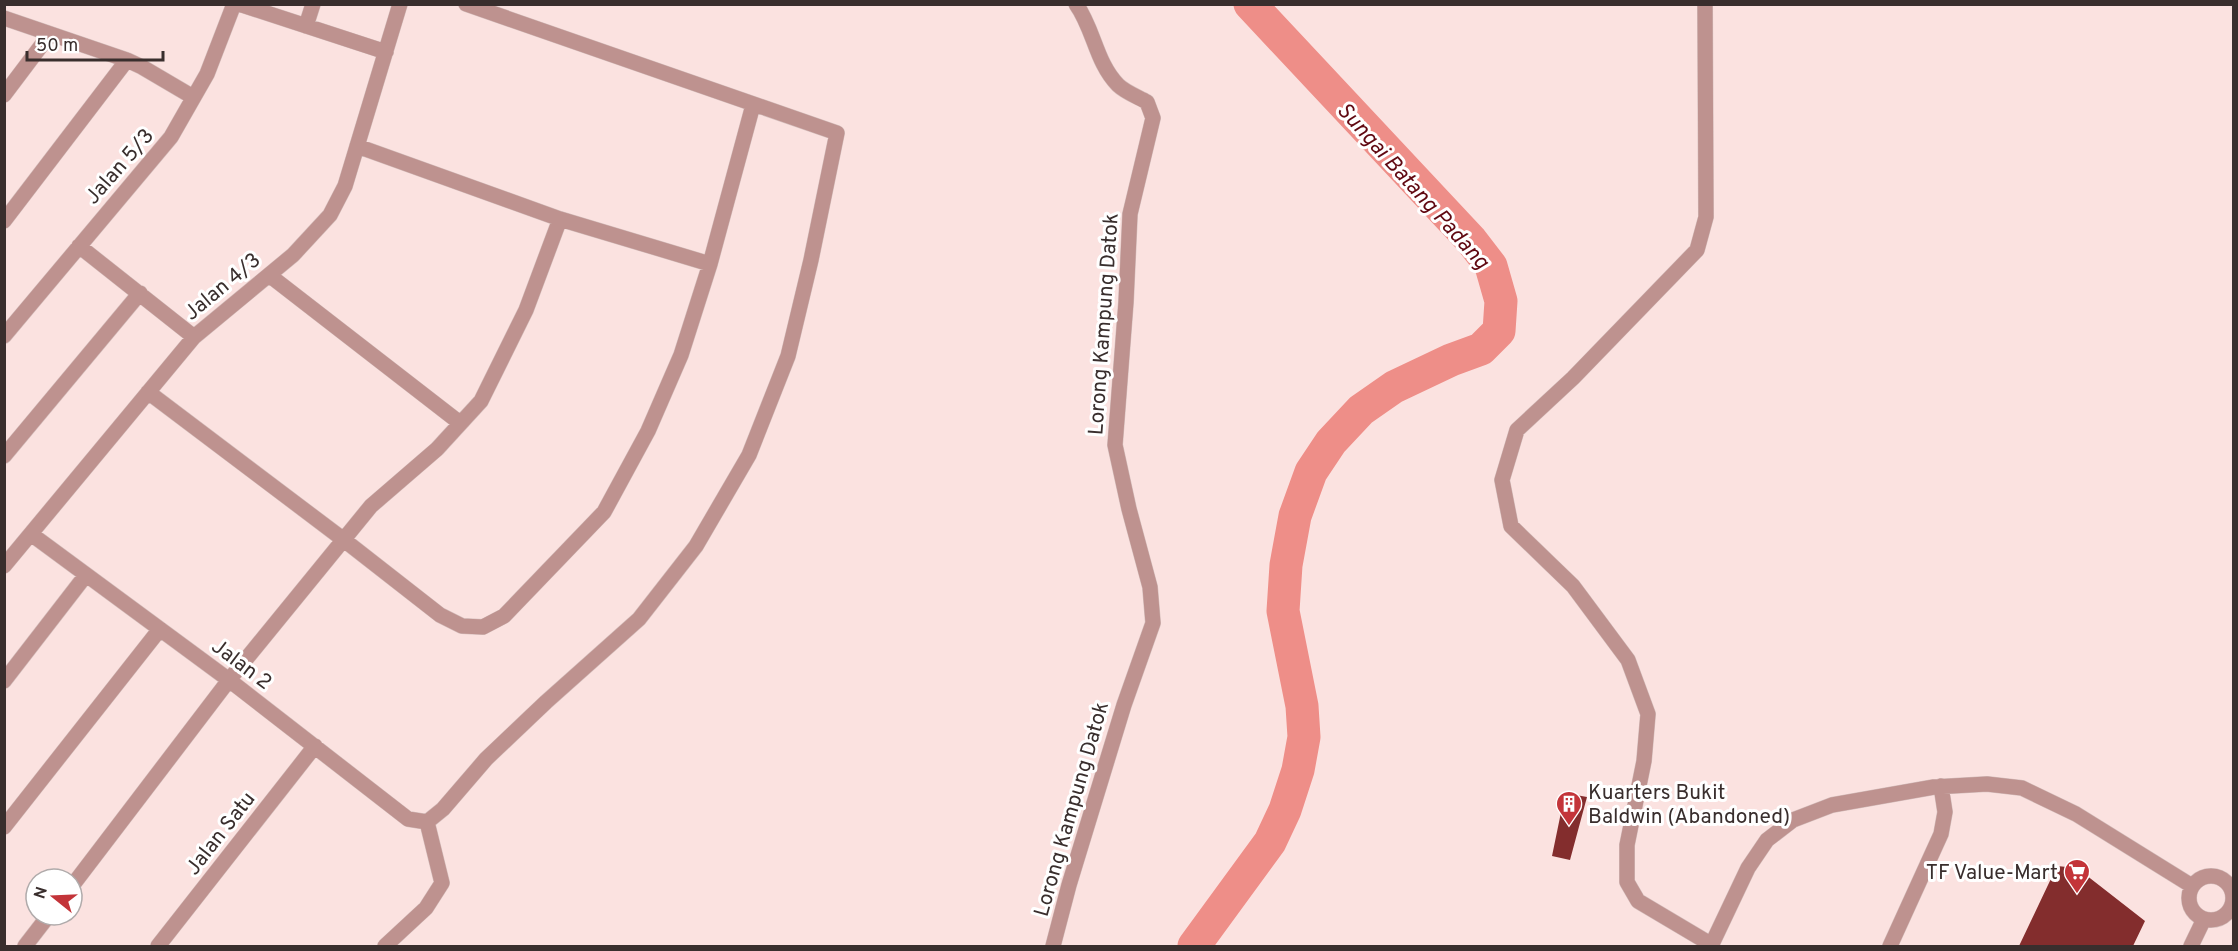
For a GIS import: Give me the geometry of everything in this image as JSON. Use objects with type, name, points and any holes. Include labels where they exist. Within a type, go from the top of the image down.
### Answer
[{"type":"street","name":"Jalan 5/3","points":[[4,336],[171,137],[207,75],[234,4]]},
{"type":"street","points":[[239,4],[386,52]]},
{"type":"street","points":[[306,26],[313,4]]},
{"type":"street","name":"Jalan 4/3","points":[[4,566],[194,337],[293,255],[330,215],[345,186],[400,4]]},
{"type":"street","points":[[385,946],[426,908],[442,883],[427,822],[443,808],[495,750],[639,619],[696,546],[749,455],[788,356],[811,260],[837,133],[466,4]]},
{"type":"street","name":"Lorong Kampung Datok","points":[[1053,946],[1069,885],[1124,705],[1153,623],[1150,587],[1115,445],[1130,214],[1152,118],[1147,102],[1119,86],[1104,66],[1086,18],[1076,4]]},
{"type":"street","points":[[1705,4],[1706,217],[1697,250],[1573,378],[1517,430],[1502,480],[1511,526],[1573,586],[1628,660],[1648,714],[1644,760],[1627,845],[1627,882],[1638,901],[1711,946],[1748,868],[1767,840],[1792,820],[1832,805],[1941,786],[1987,784],[2022,788],[2076,814],[2192,886]]},
{"type":"street","points":[[4,18],[127,60],[193,97]]},
{"type":"street","points":[[4,95],[50,34]]},
{"type":"street","points":[[4,221],[127,60]]},
{"type":"street","points":[[148,392],[440,615],[462,626],[483,627],[504,616],[604,512],[648,431],[681,355],[710,264],[753,105]]},
{"type":"street","points":[[357,146],[560,219],[710,264]]},
{"type":"street","points":[[84,870],[230,680],[371,506],[437,449],[481,401],[526,310],[560,219]]},
{"type":"street","points":[[79,246],[194,337]]},
{"type":"street","points":[[269,275],[460,423]]},
{"type":"street","points":[[4,456],[140,293]]},
{"type":"street","name":"Jalan 2","points":[[31,534],[230,680],[408,819],[427,822]]},
{"type":"street","points":[[4,681],[86,575]]},
{"type":"street","points":[[4,827],[160,629]]},
{"type":"street","name":"Jalan Satu","points":[[158,946],[315,746]]},
{"type":"street","points":[[1890,946],[1941,834],[1945,812],[1941,786]]},
{"type":"street","points":[[2210,875],[2231,882],[2232,898],[2228,910],[2218,918],[2204,919],[2190,906],[2192,886],[2196,881],[2210,875]]},
{"type":"street","points":[[2191,946],[2204,919]]},
{"type":"street","points":[[25,946],[40,927]]},
{"type":"building","name":"Kuarters Bukit Baldwin (Abandoned)","points":[[1565,793],[1587,797],[1570,860],[1552,856]]},
{"type":"building","name":"TF Value-Mart","points":[[2057,866],[2077,868],[2145,921],[2133,946],[2019,946]]},
{"type":"waterway","name":"Sungai Batang Padang","points":[[1194,946],[1270,842],[1285,810],[1298,770],[1304,737],[1302,706],[1283,611],[1286,565],[1295,516],[1311,472],[1331,442],[1361,410],[1394,387],[1451,360],[1481,349],[1499,331],[1501,301],[1491,266],[1471,240],[1250,4]]},
{"type":"place","name":"Kuarters Bukit Baldwin (Abandoned)","points":[[1569,827]]},
{"type":"place","name":"TF Value-Mart","points":[[2077,895]]}]
